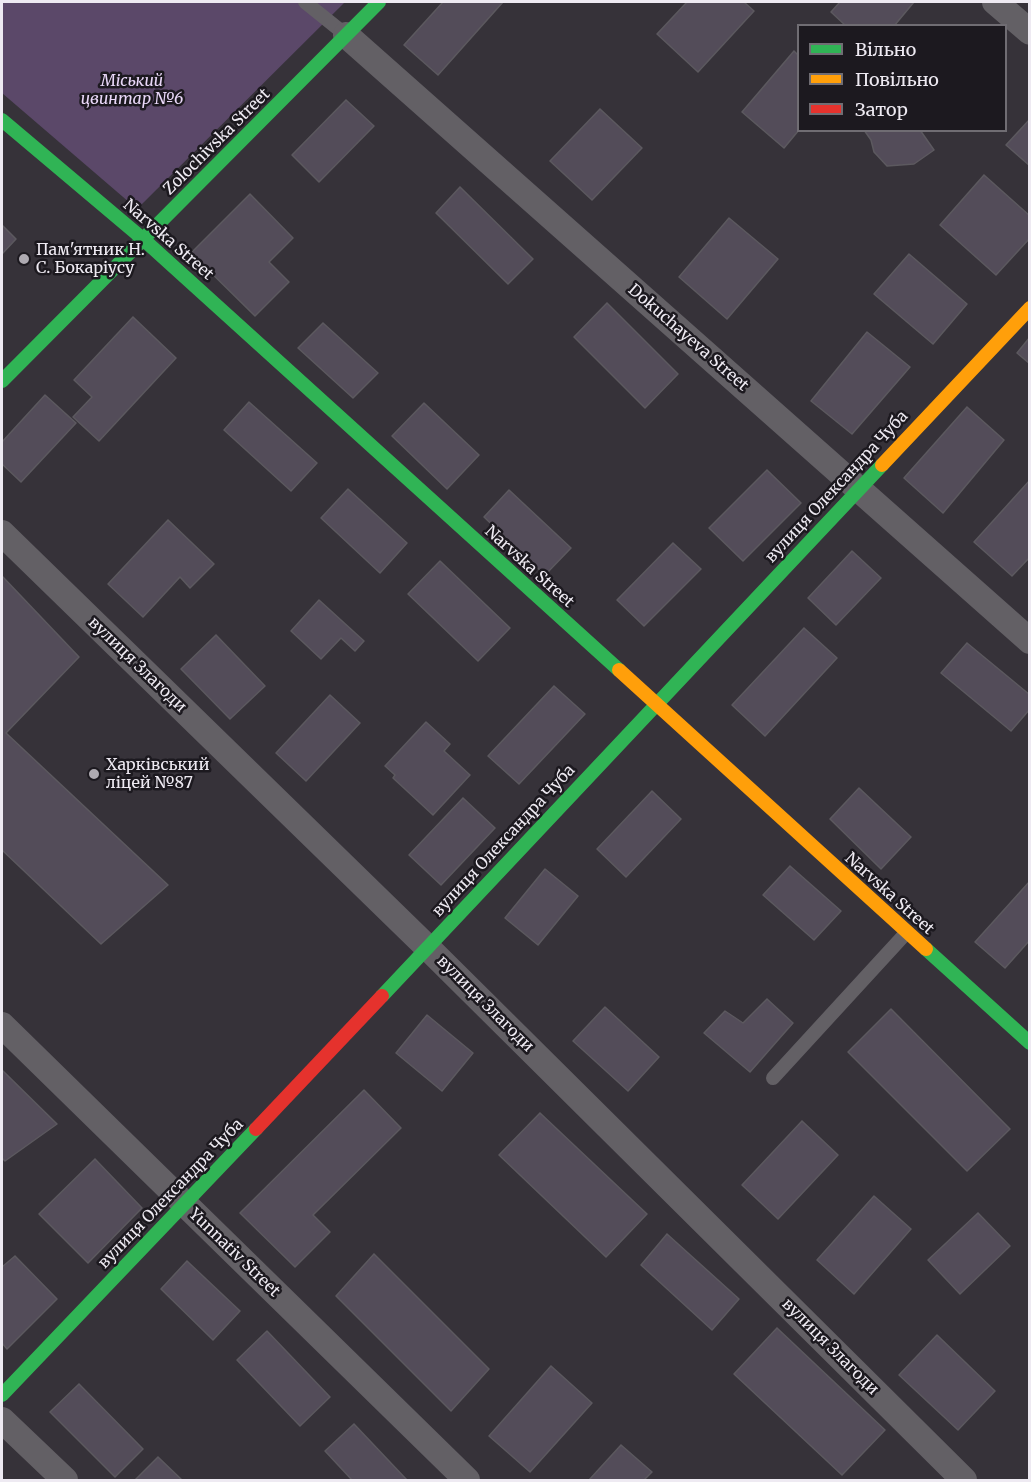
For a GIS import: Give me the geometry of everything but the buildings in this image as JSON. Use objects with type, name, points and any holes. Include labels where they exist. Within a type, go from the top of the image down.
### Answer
[{"type":"street","name":"Zolochivska Street","points":[[2,381],[379,2]]},
{"type":"street","points":[[995,2],[1029,32]]},
{"type":"street","name":"Dokuchayeva Street","points":[[346,35],[1029,640]]},
{"type":"street","name":"Narvska Street","points":[[2,120],[143,239],[1029,1043]]},
{"type":"street","name":"вулиця Олександра Чуба","points":[[2,1395],[185,1204],[1029,308]]},
{"type":"street","name":"вулиця Злагоди","points":[[2,533],[427,947],[964,1480]]},
{"type":"street","name":"Yunnativ Street","points":[[2,1024],[467,1480]]},
{"type":"street","points":[[2,1420],[65,1480]]},
{"type":"lane","points":[[305,2],[346,35]]},
{"type":"lane","points":[[773,1078],[907,932]]},
{"type":"green space","name":"Міський цвинтар №6","points":[[2,2],[345,2],[137,209],[2,93]]},
{"type":"traffic: fast","points":[[2,381],[379,2]]},
{"type":"traffic: fast","points":[[2,120],[143,239],[619,670]]},
{"type":"traffic: fast","points":[[382,996],[882,465]]},
{"type":"traffic: fast","points":[[926,949],[1030,1043]]},
{"type":"traffic: fast","points":[[2,1395],[256,1129]]},
{"type":"traffic: slow","points":[[882,465],[1030,308]]},
{"type":"traffic: slow","points":[[619,670],[926,949]]},
{"type":"traffic: jam","points":[[256,1129],[382,996]]},
{"type":"place","name":"Пам'ятник Н. С. Бокаріусу","points":[[24,259]]},
{"type":"place","name":"Харківський ліцей №87","points":[[94,774]]}]
